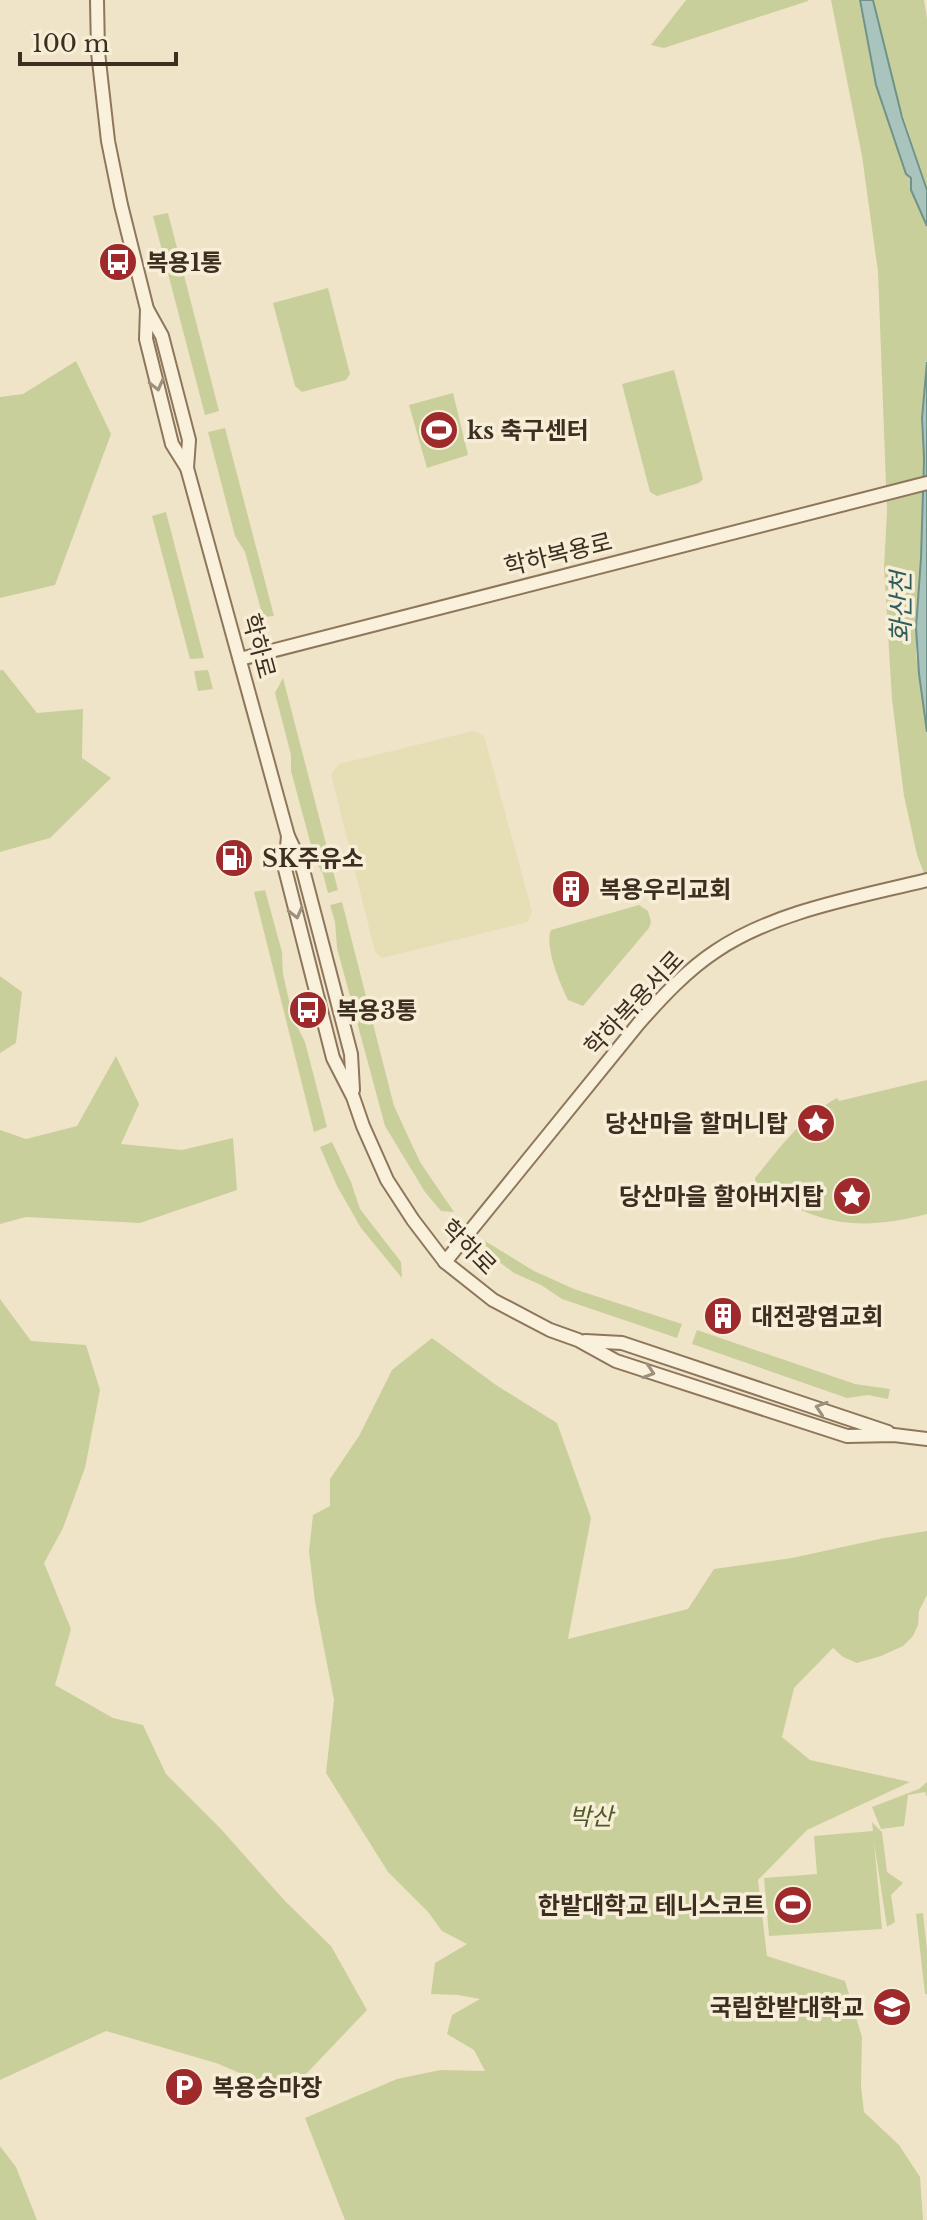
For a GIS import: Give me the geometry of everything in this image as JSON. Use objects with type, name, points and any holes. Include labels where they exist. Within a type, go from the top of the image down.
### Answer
[{"type":"street","name":"학하로","points":[[97,0],[98,52],[108,141],[121,205],[147,309],[162,336],[189,440],[187,468],[288,836],[285,869],[333,1058],[353,1097],[387,1180],[445,1262],[493,1300],[550,1330],[578,1340],[616,1361],[847,1436],[894,1435],[927,1439]]},
{"type":"street","name":"학하복용로","points":[[240,659],[927,483]]},
{"type":"street","name":"학하복용서로","points":[[445,1262],[639,1023],[665,995],[715,951],[775,922],[829,904],[927,880]]},
{"type":"street","name":"학하로","points":[[578,1340],[622,1343],[894,1435]]},
{"type":"shaded area","points":[[473,731],[484,736],[532,911],[528,922],[382,958],[375,952],[331,774],[339,764]]},
{"type":"green space","points":[[686,0],[808,1],[664,48],[651,45]]},
{"type":"green space","points":[[831,0],[859,0],[876,86],[927,228],[927,360],[921,420],[921,560],[916,655],[927,735],[927,881],[917,855],[904,796],[892,699],[884,567],[887,511],[878,272],[862,156]]},
{"type":"green space","points":[[874,0],[924,0],[927,18],[927,187],[897,98]]},
{"type":"green space","points":[[168,213],[219,411],[205,415],[153,216]]},
{"type":"green space","points":[[328,288],[350,374],[346,380],[302,392],[295,386],[273,303]]},
{"type":"green space","points":[[76,361],[111,434],[55,585],[0,598],[0,397],[23,394]]},
{"type":"green space","points":[[674,370],[703,479],[657,496],[650,492],[622,384]]},
{"type":"green space","name":"ks 축구센터","points":[[453,393],[468,455],[427,468],[409,405]]},
{"type":"green space","points":[[225,428],[274,616],[263,617],[245,552],[235,536],[208,432]]},
{"type":"green space","points":[[166,512],[204,658],[190,659],[152,516]]},
{"type":"green space","points":[[0,670],[37,713],[83,709],[82,758],[111,778],[50,838],[0,852]]},
{"type":"green space","points":[[208,670],[213,689],[198,691],[194,671]]},
{"type":"green space","points":[[283,678],[338,890],[328,893],[315,860],[291,771],[291,755],[275,693]]},
{"type":"green space","points":[[265,890],[282,952],[283,974],[293,1018],[305,1042],[327,1127],[314,1132],[254,892]]},
{"type":"green space","points":[[342,902],[394,1106],[420,1162],[454,1212],[441,1211],[425,1192],[385,1126],[337,948],[330,905]]},
{"type":"green space","points":[[639,905],[648,911],[649,928],[583,1006],[568,1000],[551,955],[551,930]]},
{"type":"green space","points":[[0,976],[22,992],[16,1043],[0,1053]]},
{"type":"green space","points":[[116,1056],[139,1104],[121,1144],[182,1150],[233,1138],[237,1190],[140,1223],[26,1217],[0,1224],[0,1130],[26,1139],[77,1126]]},
{"type":"green space","points":[[927,1080],[927,1214],[880,1223],[838,1221],[798,1209],[756,1185],[755,1178],[782,1145],[813,1114],[837,1098],[839,1101]]},
{"type":"green space","points":[[332,1142],[360,1209],[401,1262],[402,1278],[361,1228],[337,1186],[320,1147]]},
{"type":"green space","points":[[485,1241],[534,1271],[574,1289],[682,1324],[677,1338],[562,1299],[514,1273],[487,1253]]},
{"type":"green space","points":[[0,1299],[31,1341],[86,1345],[100,1390],[85,1468],[63,1528],[44,1563],[71,1629],[55,1685],[113,1718],[143,1725],[166,1774],[331,1946],[367,2010],[288,2093],[216,2063],[106,2031],[0,2080]]},
{"type":"green space","points":[[697,1330],[855,1384],[890,1389],[888,1399],[868,1395],[847,1398],[692,1344]]},
{"type":"green space","name":"박산","points":[[432,1338],[496,1385],[557,1423],[591,1518],[568,1639],[688,1609],[714,1569],[792,1558],[927,1531],[927,1595],[919,1611],[913,1636],[903,1646],[857,1663],[833,1648],[794,1688],[782,1737],[810,1760],[910,1782],[807,1830],[758,1880],[767,1956],[845,1981],[862,2037],[864,2112],[899,2145],[920,2177],[923,2220],[345,2220],[305,2118],[397,2079],[440,2070],[485,2071],[474,2050],[447,2034],[452,2015],[480,1999],[431,1994],[435,1963],[467,1944],[442,1931],[428,1912],[388,1872],[326,1773],[334,1700],[315,1602],[309,1551],[313,1515],[330,1506],[330,1479],[359,1436],[392,1370]]},
{"type":"green space","points":[[927,1782],[927,1797],[925,1792],[908,1795],[904,1826],[881,1829],[872,1807],[919,1789]]},
{"type":"green space","points":[[872,1822],[882,1832],[887,1872],[903,1883],[891,1895],[895,1922],[887,1927],[874,1842],[882,1929],[769,1936],[764,1878],[817,1874],[814,1836],[873,1831]]},
{"type":"green space","points":[[923,1913],[927,1950],[927,1994],[916,1914]]},
{"type":"green space","points":[[0,2146],[16,2167],[37,2220],[0,2220]]},
{"type":"water","points":[[860,0],[873,0],[902,117],[927,190],[927,226],[911,190],[911,178],[906,174],[876,85]]},
{"type":"water","points":[[927,362],[927,732],[916,628],[924,459],[922,418]]},
{"type":"place","name":"복용1통","points":[[118,262]]},
{"type":"place","name":"ks 축구센터","points":[[439,430]]},
{"type":"place","name":"SK주유소","points":[[234,858]]},
{"type":"place","name":"복용우리교회","points":[[571,889]]},
{"type":"place","name":"복용3통","points":[[308,1010]]},
{"type":"place","name":"당산마을 할머니탑","points":[[816,1123]]},
{"type":"place","name":"당산마을 할아버지탑","points":[[852,1196]]},
{"type":"place","name":"대전광염교회","points":[[723,1316]]},
{"type":"place","name":"한밭대학교 테니스코트","points":[[793,1905]]},
{"type":"place","name":"국립한밭대학교","points":[[892,2007]]},
{"type":"place","name":"복용승마장","points":[[184,2087]]},
{"type":"water label","name":"화산천","points":[[901,607]]}]
